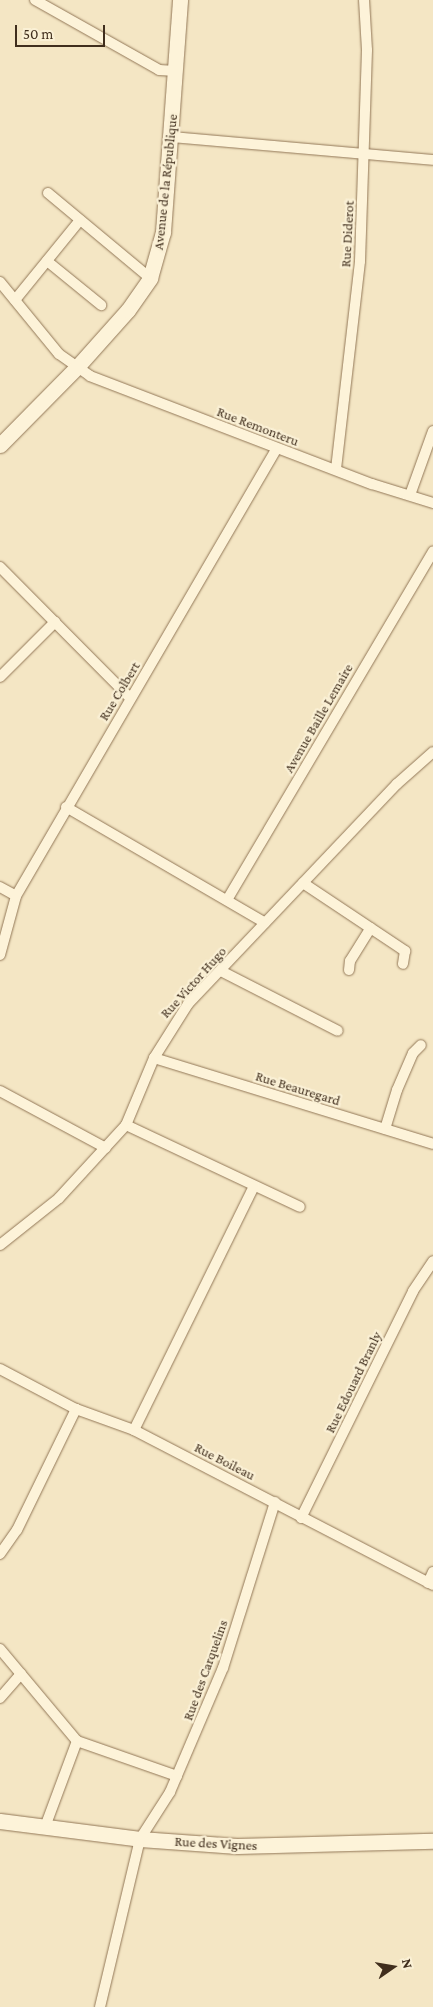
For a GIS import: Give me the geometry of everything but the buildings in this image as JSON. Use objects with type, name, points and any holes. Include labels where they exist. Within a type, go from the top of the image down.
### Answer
[{"type":"street","points":[[35,0],[160,70],[176,71]]},
{"type":"street","name":"Avenue de la République","points":[[0,445],[77,368],[128,310],[150,278],[163,232],[180,0]]},
{"type":"street","name":"Rue Diderot","points":[[336,469],[360,261],[365,154],[364,0]]},
{"type":"street","points":[[171,137],[262,143],[433,160]]},
{"type":"street","points":[[48,193],[150,278]]},
{"type":"street","points":[[15,300],[80,220]]},
{"type":"street","points":[[47,261],[101,305]]},
{"type":"street","name":"Rue Remonteru","points":[[0,282],[59,354],[90,376],[277,448],[433,503]]},
{"type":"street","points":[[410,495],[433,431]]},
{"type":"street","name":"Rue Colbert","points":[[0,955],[16,896],[66,807],[277,448]]},
{"type":"street","name":"Avenue Baille Lemaire","points":[[227,900],[433,551]]},
{"type":"street","points":[[0,567],[130,698]]},
{"type":"street","points":[[0,676],[55,622]]},
{"type":"street","name":"Rue Victor Hugo","points":[[0,1245],[59,1198],[126,1125],[154,1058],[188,1004],[397,784],[433,752]]},
{"type":"street","points":[[66,807],[265,923]]},
{"type":"street","points":[[303,883],[406,951],[404,964]]},
{"type":"street","points":[[0,887],[16,896]]},
{"type":"street","points":[[349,970],[350,961],[371,928]]},
{"type":"street","points":[[221,970],[338,1031]]},
{"type":"street","points":[[385,1129],[397,1090],[413,1053],[420,1044]]},
{"type":"street","name":"Rue Beauregard","points":[[154,1058],[433,1144]]},
{"type":"street","points":[[0,1091],[106,1148]]},
{"type":"street","points":[[126,1125],[300,1207]]},
{"type":"street","points":[[134,1430],[254,1186]]},
{"type":"street","name":"Rue Edouard Branly","points":[[301,1518],[413,1290],[433,1261]]},
{"type":"street","name":"Rue Boileau","points":[[0,1369],[76,1410],[134,1430],[430,1584]]},
{"type":"street","points":[[0,1554],[17,1530],[76,1410]]},
{"type":"street","name":"Rue des Carquelins","points":[[100,2007],[140,1839],[177,1776],[223,1668],[275,1502]]},
{"type":"street","points":[[430,1584],[433,1572]]},
{"type":"street","points":[[0,1648],[77,1741],[177,1776]]},
{"type":"street","points":[[0,1698],[22,1674]]},
{"type":"street","points":[[45,1827],[77,1741]]},
{"type":"street","name":"Rue des Vignes","points":[[0,1821],[140,1839],[237,1846],[433,1841]]}]
